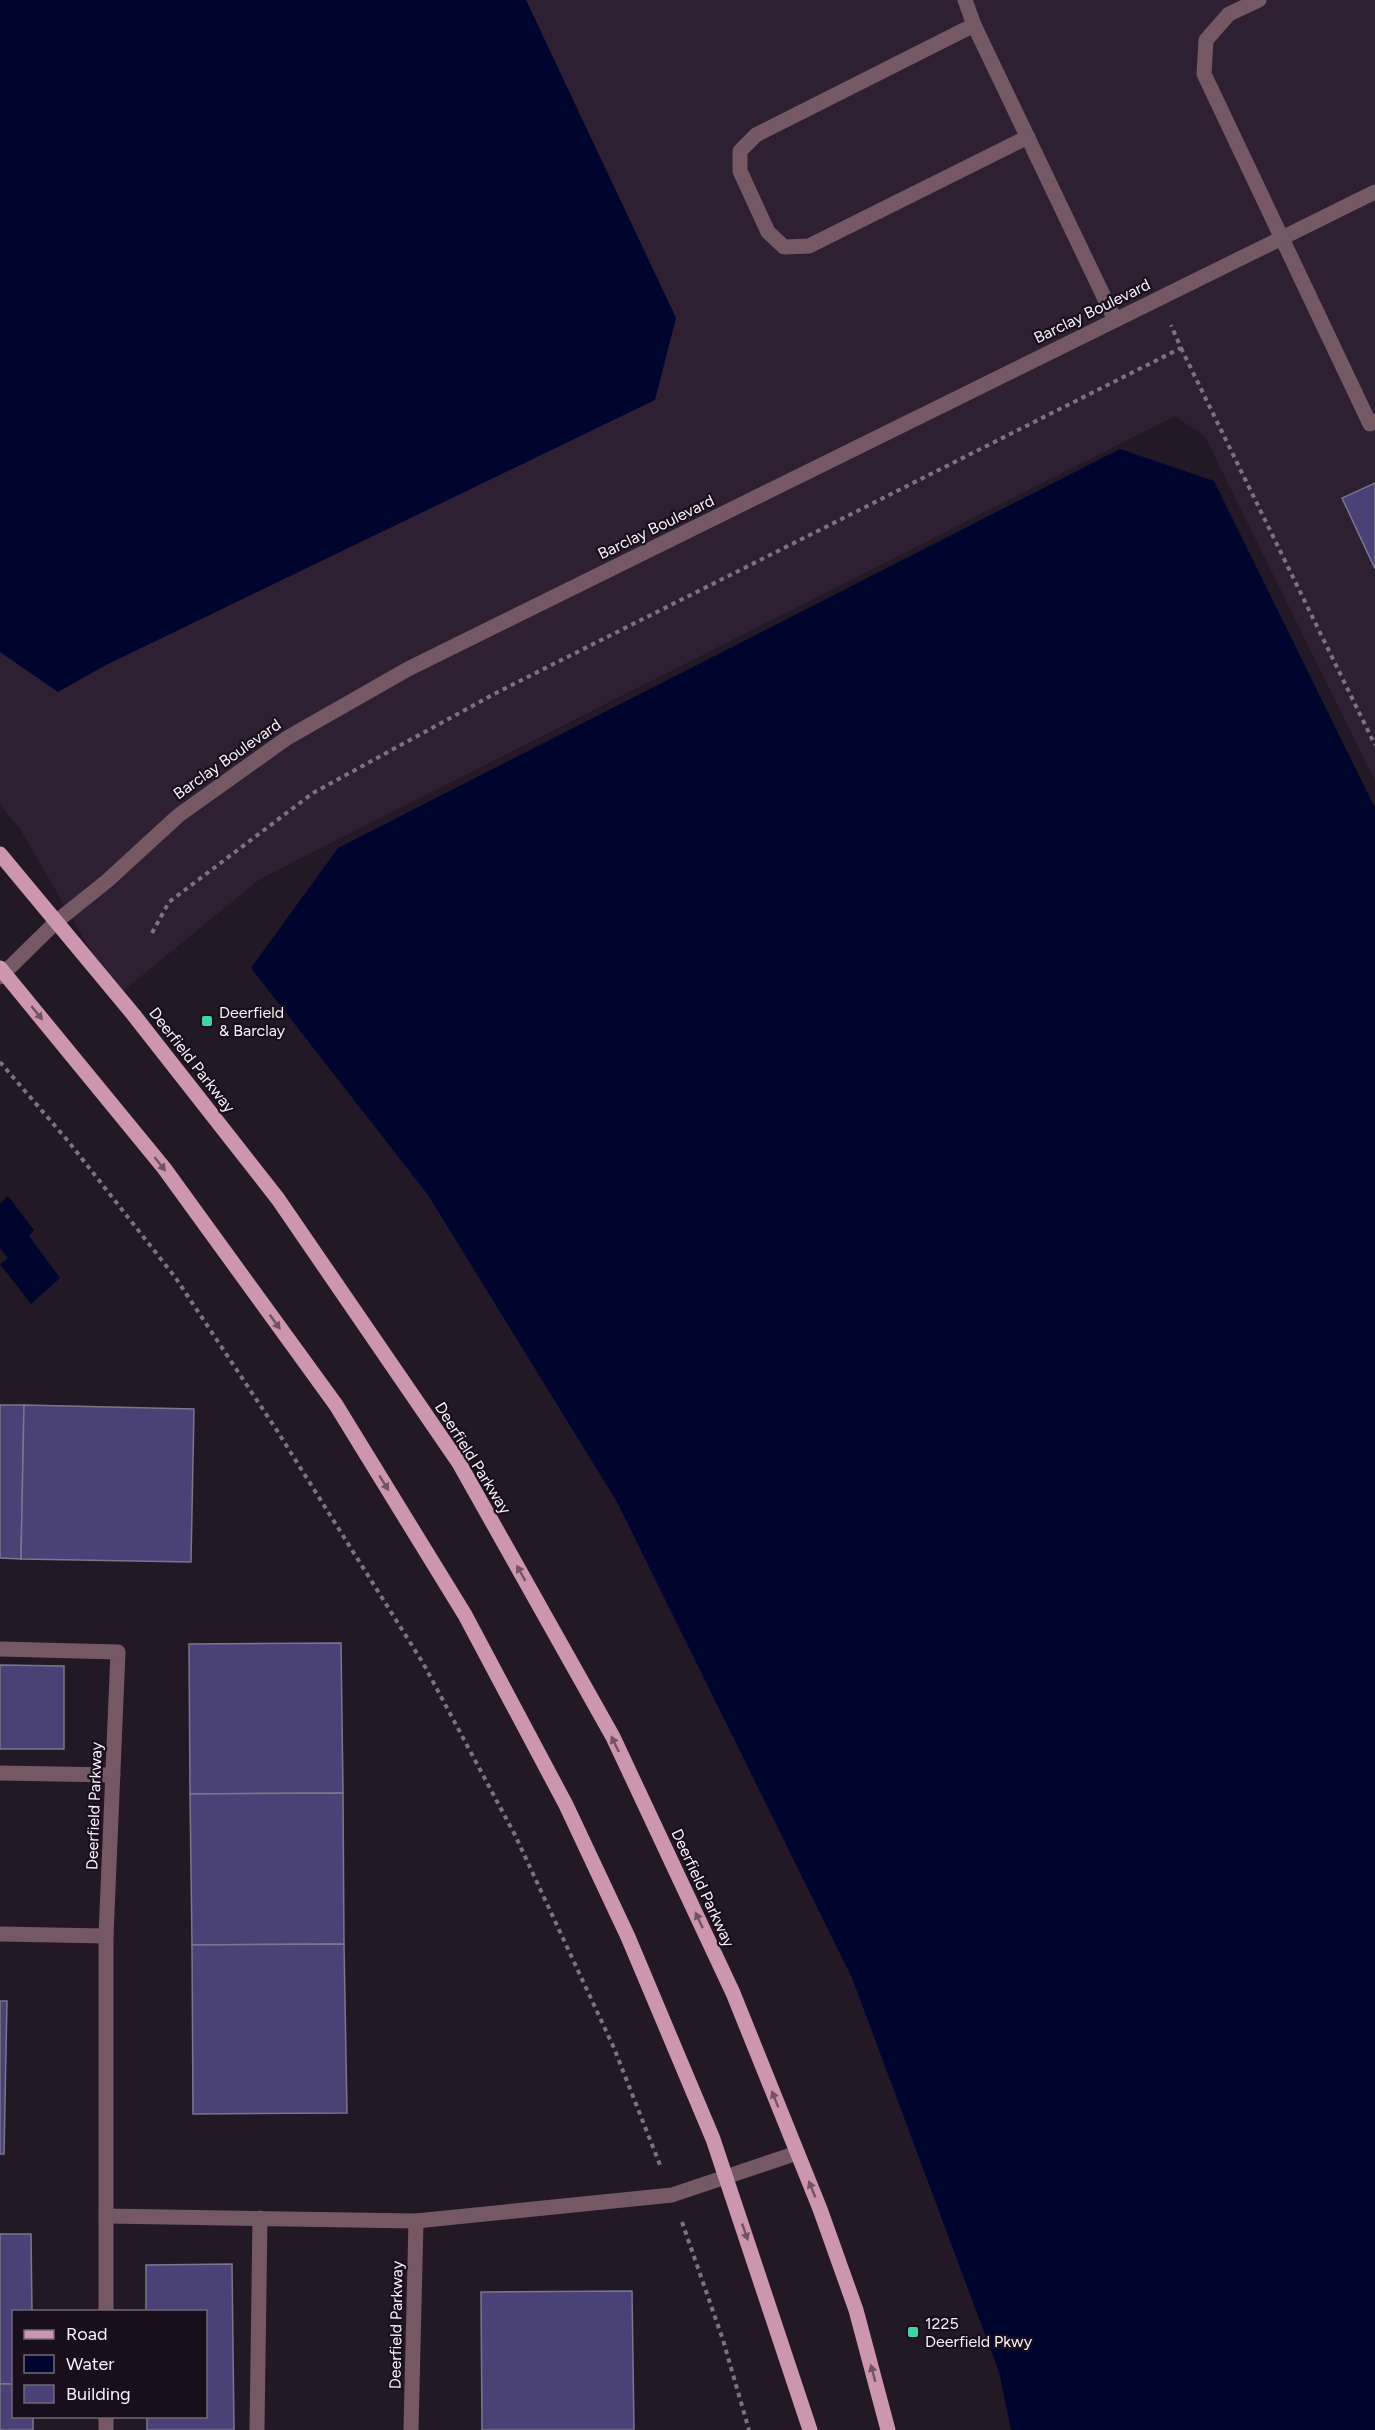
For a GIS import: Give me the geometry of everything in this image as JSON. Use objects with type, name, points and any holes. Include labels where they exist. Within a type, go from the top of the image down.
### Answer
[{"type":"main road","name":"Deerfield Parkway","points":[[0,854],[57,921],[278,1199],[459,1463],[613,1737],[733,1993],[820,2209],[856,2310],[888,2430]]},
{"type":"main road","points":[[1,973],[164,1168],[336,1405],[465,1615],[566,1805],[623,1927],[712,2139],[810,2430]]},
{"type":"street","points":[[965,0],[974,25],[1115,320]]},
{"type":"street","points":[[1260,0],[1229,14],[1206,40],[1204,74],[1370,424],[1375,421]]},
{"type":"street","points":[[974,25],[756,135],[740,151],[740,171],[768,232],[784,247],[808,246],[1028,137]]},
{"type":"street","name":"Barclay Boulevard","points":[[1,973],[57,921],[107,881],[178,815],[287,738],[398,675],[1375,192]]},
{"type":"street","name":"Deerfield Parkway","points":[[0,1649],[118,1652],[106,1936],[106,2310]]},
{"type":"street","points":[[0,1773],[113,1775]]},
{"type":"street","points":[[0,1934],[106,1936]]},
{"type":"street","points":[[106,2216],[416,2221],[672,2195],[797,2153]]},
{"type":"street","points":[[257,2430],[260,2218]]},
{"type":"street","name":"Deerfield Parkway","points":[[411,2430],[416,2221]]},
{"type":"path","points":[[1158,299],[1375,745]]},
{"type":"path","points":[[152,933],[169,902],[313,793],[496,693],[1181,348]]},
{"type":"path","points":[[0,1062],[68,1141],[175,1276],[276,1429],[423,1663],[515,1835],[614,2048],[672,2195],[723,2340],[749,2430]]},
{"type":"shaded area","points":[[0,0],[1375,0],[1375,781],[1205,437],[1175,416],[260,879],[117,996],[20,829],[0,805]]},
{"type":"water","points":[[0,0],[526,0],[676,318],[655,400],[106,665],[58,692],[0,652]]},
{"type":"water","points":[[1120,449],[1214,481],[1375,808],[1375,2430],[1011,2430],[999,2372],[852,1978],[617,1502],[428,1195],[251,968],[338,848]]},
{"type":"water","points":[[8,1196],[34,1230],[29,1236],[60,1278],[31,1304],[0,1264],[8,1258],[0,1248],[0,1203]]},
{"type":"building","points":[[1375,483],[1375,569],[1342,498]]},
{"type":"building","points":[[0,1405],[24,1405],[21,1559],[0,1558]]},
{"type":"building","points":[[24,1405],[194,1409],[191,1562],[21,1559]]},
{"type":"building","points":[[341,1643],[343,1793],[190,1794],[189,1644]]},
{"type":"building","points":[[0,1665],[64,1666],[64,1749],[0,1749]]},
{"type":"building","points":[[343,1793],[344,1944],[192,1945],[190,1794]]},
{"type":"building","points":[[344,1944],[347,2113],[193,2114],[192,1945]]},
{"type":"building","points":[[0,2001],[7,2001],[4,2154],[0,2154]]},
{"type":"building","points":[[0,2234],[31,2234],[32,2310],[12,2310],[12,2384],[0,2384]]},
{"type":"building","points":[[232,2264],[234,2430],[147,2430],[147,2418],[207,2418],[207,2310],[146,2310],[146,2265]]},
{"type":"building","points":[[632,2291],[634,2430],[482,2430],[481,2292]]},
{"type":"building","points":[[0,2384],[12,2384],[12,2418],[33,2418],[33,2430],[0,2430]]},
{"type":"place","name":"Deerfield & Barclay","points":[[207,1021]]},
{"type":"place","name":"1225 Deerfield Pkwy","points":[[913,2332]]}]
